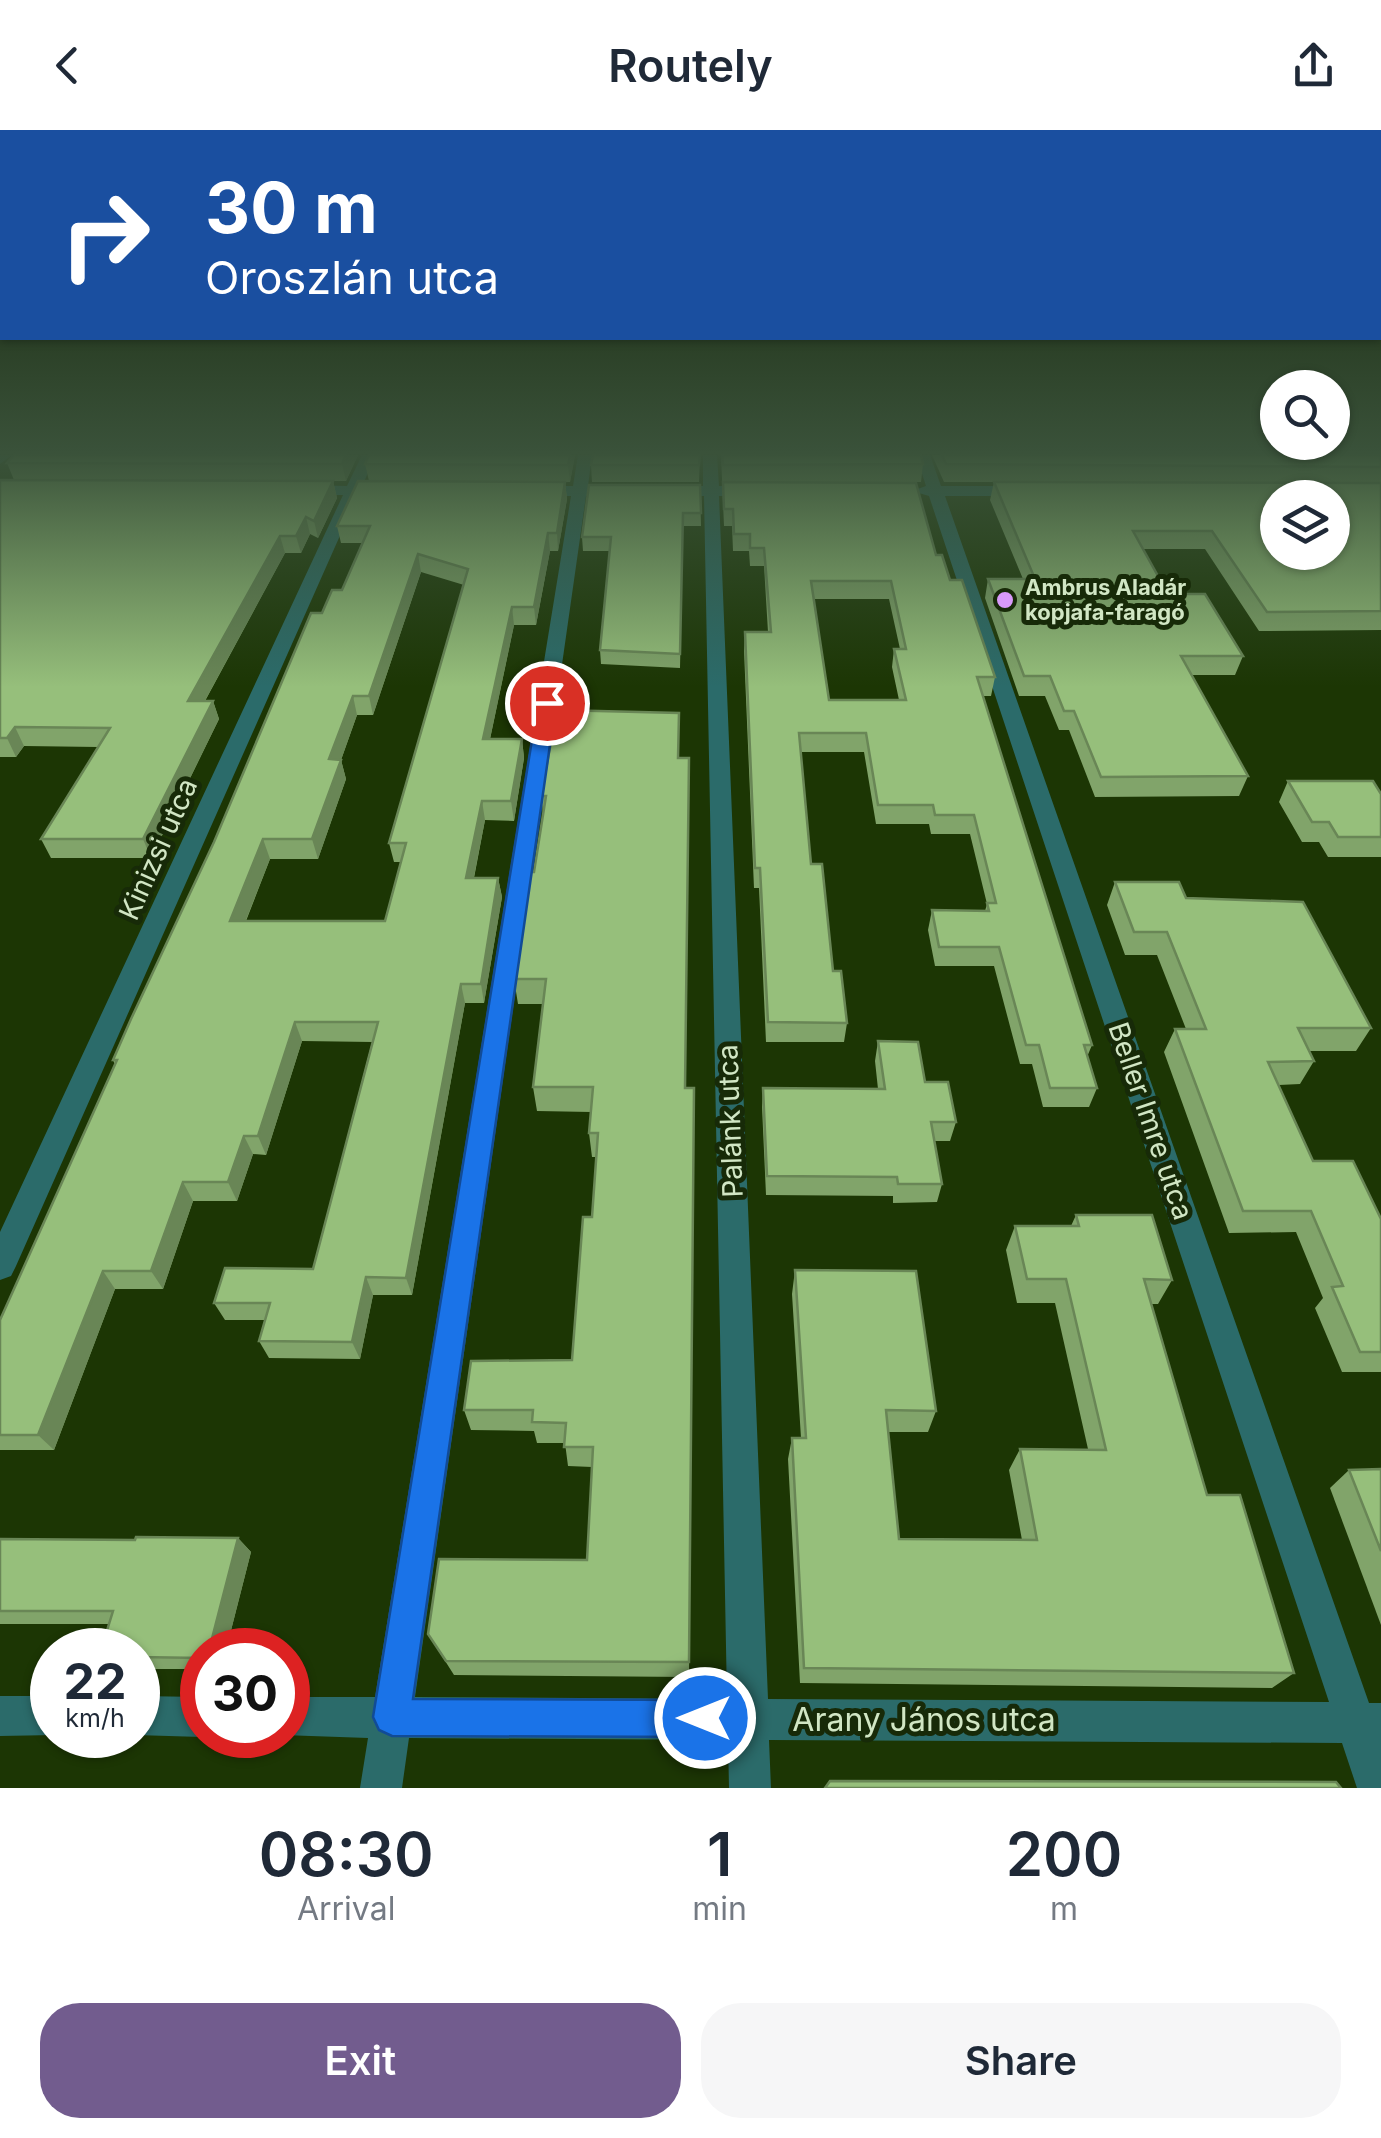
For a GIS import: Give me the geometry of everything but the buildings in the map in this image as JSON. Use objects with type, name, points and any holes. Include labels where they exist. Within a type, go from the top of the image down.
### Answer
[{"type":"street","name":"Kinizsi utca","points":[[0,1266],[333,532]]},
{"type":"street","points":[[381,1788],[574,532]]},
{"type":"street","name":"Palánk utca","points":[[712,532],[750,1788]]},
{"type":"street","name":"Beller Imre utca","points":[[951,532],[1368,1723],[1378,1788]]},
{"type":"street","points":[[0,1716],[30,1716]]},
{"type":"street","name":"Arany János utca","points":[[310,1717],[1368,1723]]},
{"type":"place","name":"Ambrus Aladár kopjafa-faragó","points":[[1005,600]]},
{"type":"route","points":[[547,703],[392,1717],[705,1718]]}]
